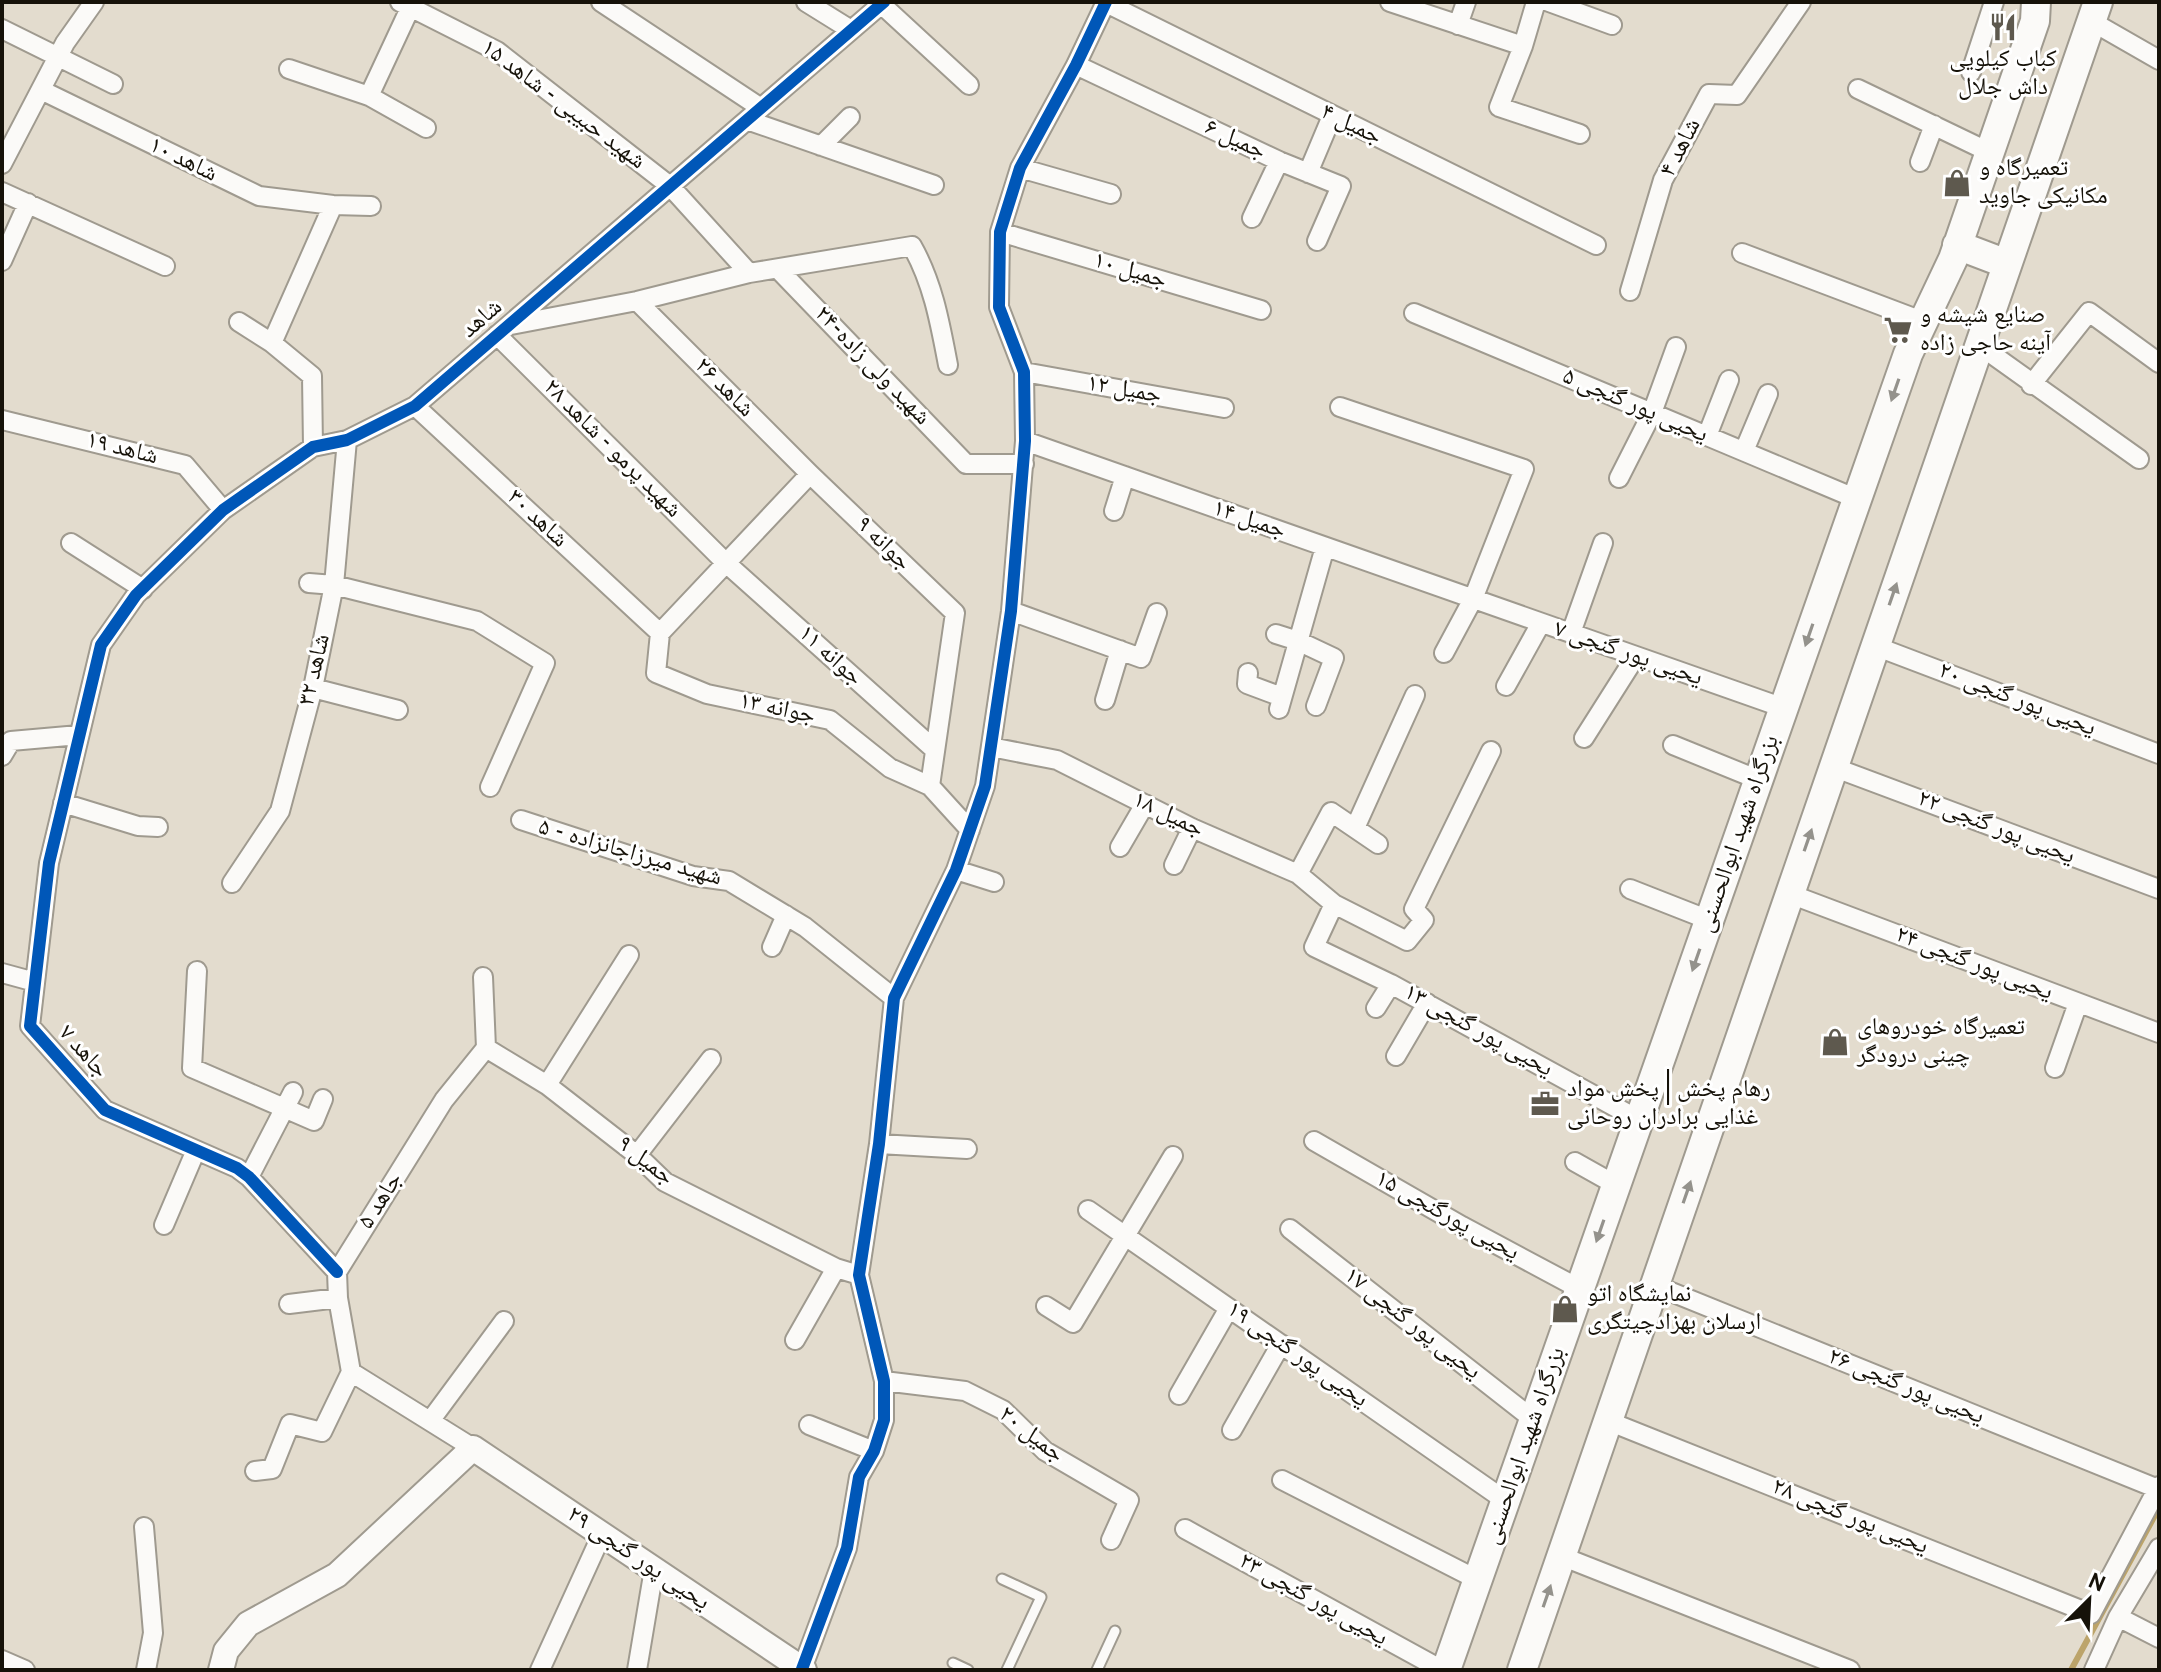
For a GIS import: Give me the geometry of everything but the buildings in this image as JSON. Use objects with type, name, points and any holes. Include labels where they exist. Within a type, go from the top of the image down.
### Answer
[{"type":"main road","name":"بزرگراه شهید ابوالحسنی","points":[[1444,1670],[1908,354],[1957,245],[2035,21],[2036,2]]},
{"type":"main road","points":[[1522,1670],[2094,11]]},
{"type":"main road","points":[[1957,245],[2007,264]]},
{"type":"main road","points":[[221,1670],[226,1651],[248,1624],[337,1575],[473,1448]]},
{"type":"main road","name":"یحیی پور گنجی ۲۹","points":[[473,1448],[803,1669]]},
{"type":"street","points":[[2,164],[7,141],[94,2]]},
{"type":"street","points":[[601,2],[754,114],[821,146],[934,185]]},
{"type":"street","points":[[806,2],[851,30]]},
{"type":"street","points":[[1390,2],[1523,46]]},
{"type":"street","points":[[1458,25],[1466,2]]},
{"type":"street","points":[[1536,2],[1499,107],[1580,134]]},
{"type":"street","points":[[1549,2],[1612,25]]},
{"type":"street","name":"شاهد ۴","points":[[1630,291],[1663,180],[1709,94],[1737,95],[1801,2]]},
{"type":"street","points":[[1971,72],[1994,2]]},
{"type":"street","points":[[882,3],[969,85]]},
{"type":"street","name":"شاهد","points":[[101,645],[136,595],[223,510],[313,447],[347,440],[415,406],[882,3]]},
{"type":"street","points":[[803,1669],[847,1548],[859,1477],[874,1451],[884,1420],[884,1381],[859,1275],[879,1144],[894,998],[956,870],[985,786],[1011,611],[1024,464],[1024,372],[999,307],[1000,232],[1020,168],[1106,3]]},
{"type":"street","name":"جمیل ۴","points":[[1106,3],[1596,245]]},
{"type":"street","points":[[369,96],[405,4]]},
{"type":"street","name":"شهید حبیبی - شاهد ۱۵","points":[[405,4],[497,51],[670,186],[749,273]]},
{"type":"street","points":[[2094,11],[2159,60]]},
{"type":"street","points":[[2,29],[62,51],[113,84]]},
{"type":"street","name":"جمیل ۶","points":[[1076,65],[1279,161],[1341,186],[1317,241]]},
{"type":"street","points":[[289,69],[369,96],[426,128]]},
{"type":"street","points":[[1858,89],[1989,152]]},
{"type":"street","name":"شاهد ۱۰","points":[[41,90],[259,196],[371,206]]},
{"type":"street","points":[[1308,173],[1332,116]]},
{"type":"street","points":[[821,146],[850,117]]},
{"type":"street","points":[[1920,162],[1934,125]]},
{"type":"street","points":[[1252,218],[1279,161]]},
{"type":"street","points":[[1020,168],[1111,194]]},
{"type":"street","points":[[2,192],[165,266]]},
{"type":"street","points":[[2,261],[28,203]]},
{"type":"street","points":[[272,343],[333,205]]},
{"type":"street","name":"جمیل ۱۰","points":[[1000,232],[1261,310]]},
{"type":"street","points":[[503,330],[749,273],[912,246],[925,268],[934,297],[948,365]]},
{"type":"street","points":[[1742,253],[1922,321]]},
{"type":"street","name":"شهید ولی زاده-۲۴","points":[[778,269],[966,464],[1024,464]]},
{"type":"street","name":"شاهد ۲۶","points":[[637,301],[810,474]]},
{"type":"street","points":[[2031,385],[2089,312],[2159,363]]},
{"type":"street","name":"یحیی پور گنجی ۵","points":[[1414,313],[1857,499]]},
{"type":"street","points":[[239,322],[272,343],[312,376],[313,447]]},
{"type":"street","name":"شهید پرمو - شاهد ۲۸","points":[[503,330],[726,563]]},
{"type":"street","points":[[1979,345],[2031,385],[2139,459]]},
{"type":"street","points":[[1619,478],[1652,413],[1676,347]]},
{"type":"street","name":"جمیل ۱۲","points":[[1024,372],[1224,408]]},
{"type":"street","points":[[1707,436],[1729,380]]},
{"type":"street","points":[[1744,451],[1768,394]]},
{"type":"street","name":"شاهد ۳۰","points":[[415,406],[660,633]]},
{"type":"street","points":[[1340,407],[1524,469],[1473,599],[1444,653]]},
{"type":"street","name":"شاهد ۱۹","points":[[2,420],[185,465],[223,510]]},
{"type":"street","name":"شاهد ۳۲","points":[[232,883],[280,811],[313,688],[334,585],[347,440]]},
{"type":"street","name":"جمیل ۱۴","points":[[1025,441],[1473,599]]},
{"type":"street","points":[[660,633],[810,474]]},
{"type":"street","name":"جوانه ۹","points":[[810,474],[955,613],[935,750]]},
{"type":"street","points":[[1114,511],[1125,476]]},
{"type":"street","points":[[71,543],[143,589]]},
{"type":"street","points":[[1571,633],[1603,543]]},
{"type":"street","points":[[1248,673],[1247,684],[1280,703],[1325,547]]},
{"type":"street","name":"جوانه ۱۱","points":[[726,563],[935,750]]},
{"type":"street","points":[[309,583],[334,585],[477,621],[545,663],[490,787]]},
{"type":"street","name":"یحیی پور گنجی ۷","points":[[1473,599],[1784,708]]},
{"type":"street","points":[[1011,611],[1141,658],[1157,613]]},
{"type":"street","points":[[1506,686],[1541,623]]},
{"type":"street","name":"جوانه ۱۳","points":[[660,633],[656,673],[707,694],[830,720],[890,768],[930,786]]},
{"type":"street","points":[[1276,634],[1334,658],[1316,706]]},
{"type":"street","name":"جاهد ۷","points":[[101,645],[49,863],[30,1026],[105,1110],[237,1168],[249,1177],[337,1272]]},
{"type":"street","name":"یحیی پور گنجی ۲۰","points":[[1875,646],[2159,754]]},
{"type":"street","points":[[1105,700],[1120,650]]},
{"type":"street","points":[[1584,738],[1636,656]]},
{"type":"street","points":[[313,688],[398,710]]},
{"type":"street","points":[[1355,828],[1415,695]]},
{"type":"street","points":[[5,743],[79,735]]},
{"type":"street","points":[[1673,745],[1759,780]]},
{"type":"street","name":"جمیل ۱۸","points":[[991,747],[1057,760],[1192,828],[1298,874],[1334,904],[1407,941],[1424,920],[1414,909],[1491,751]]},
{"type":"street","points":[[935,750],[930,786],[970,830]]},
{"type":"street","name":"یحیی پور گنجی ۲۲","points":[[1833,767],[2159,889]]},
{"type":"street","points":[[63,803],[138,826],[158,827]]},
{"type":"street","points":[[1120,847],[1145,804]]},
{"type":"street","points":[[1298,874],[1331,812],[1378,844]]},
{"type":"street","name":"شهید میرزاجانزاده - ۵","points":[[521,820],[693,876],[729,881],[805,927],[894,998]]},
{"type":"street","points":[[1174,865],[1192,828]]},
{"type":"street","points":[[956,870],[994,882]]},
{"type":"street","points":[[1630,889],[1709,920]]},
{"type":"street","name":"یحیی پور گنجی ۲۴","points":[[1790,894],[2159,1033]]},
{"type":"street","name":"یحیی پور گنجی ۱۳","points":[[1334,904],[1314,947],[1427,1003],[1639,1120]]},
{"type":"street","points":[[772,947],[786,915]]},
{"type":"street","points":[[547,1085],[629,955]]},
{"type":"street","points":[[197,971],[192,1068],[290,1100],[314,1121],[323,1099]]},
{"type":"street","points":[[2,973],[35,982]]},
{"type":"street","points":[[483,977],[486,1048]]},
{"type":"street","points":[[1376,1008],[1391,984]]},
{"type":"street","points":[[1396,1056],[1427,1003]]},
{"type":"street","points":[[2055,1068],[2078,1003]]},
{"type":"street","name":"جمیل ۹","points":[[486,1048],[547,1085],[637,1155],[665,1182],[836,1268],[859,1275]]},
{"type":"street","name":"جاهد ۵","points":[[337,1272],[444,1100],[486,1048]]},
{"type":"street","points":[[637,1155],[711,1059]]},
{"type":"street","points":[[249,1177],[290,1100]]},
{"type":"street","name":"یحیی پورگنجی ۱۵","points":[[1314,1141],[1580,1289]]},
{"type":"street","points":[[879,1144],[967,1149]]},
{"type":"street","points":[[164,1225],[196,1150]]},
{"type":"street","points":[[1046,1306],[1073,1323],[1173,1156]]},
{"type":"street","points":[[1575,1162],[1616,1185]]},
{"type":"street","name":"یحیی پور گنجی ۱۹","points":[[1088,1210],[1506,1501]]},
{"type":"street","name":"یحیی پور گنجی ۱۷","points":[[1290,1229],[1534,1420]]},
{"type":"street","points":[[795,1340],[836,1268]]},
{"type":"street","points":[[255,1471],[272,1469],[290,1424],[322,1432],[351,1372],[338,1298],[337,1272]]},
{"type":"street","name":"یحیی پور گنجی ۲۶","points":[[1654,1285],[2158,1487]]},
{"type":"street","points":[[289,1304],[338,1298]]},
{"type":"street","points":[[1179,1395],[1229,1308]]},
{"type":"street","points":[[430,1421],[504,1321]]},
{"type":"street","points":[[1232,1430],[1281,1344]]},
{"type":"street","points":[[351,1372],[473,1448]]},
{"type":"street","name":"جمیل ۲۰","points":[[884,1381],[965,1391],[1003,1410],[1045,1451],[1129,1500],[1111,1540]]},
{"type":"street","name":"یحیی پور گنجی ۲۸","points":[[1608,1421],[2091,1614],[2158,1487]]},
{"type":"street","points":[[809,1425],[874,1451]]},
{"type":"street","points":[[1282,1480],[1478,1580]]},
{"type":"street","points":[[144,1527],[153,1633],[146,1670]]},
{"type":"street","name":"یحیی پور گنجی ۲۳","points":[[1185,1529],[1444,1670]]},
{"type":"street","points":[[540,1670],[602,1534]]},
{"type":"street","points":[[2094,1670],[2118,1617],[2159,1548]]},
{"type":"street","points":[[1561,1556],[1850,1670]]},
{"type":"street","points":[[637,1670],[654,1569]]},
{"type":"street","points":[[2118,1617],[2159,1638]]},
{"type":"street","points":[[2,1660],[25,1670]]},
{"type":"lane","points":[[1002,1579],[1041,1597],[1007,1670]]},
{"type":"lane","points":[[1097,1670],[1115,1631]]},
{"type":"lane","points":[[953,1663],[968,1670]]},
{"type":"waterway","points":[[2071,1670],[2159,1508]]},
{"type":"cycle path","points":[[337,1272],[249,1177],[237,1168],[105,1110],[30,1026],[49,863],[101,645],[136,595],[223,510],[313,447],[347,440],[415,406],[884,2]]},
{"type":"cycle path","points":[[802,1669],[847,1548],[859,1477],[874,1451],[884,1420],[884,1381],[859,1275],[879,1144],[894,998],[956,870],[985,786],[1011,611],[1025,441],[1024,372],[999,307],[1000,232],[1020,168],[1106,2]]},
{"type":"place","name":"کباب کیلویی داش جلال","points":[[2003,27]]},
{"type":"place","name":"تعمیرگاه و مکانیکی جاوید","points":[[1957,183]]},
{"type":"place","name":"صنایع شیشه و آینه حاجی زاده","points":[[1898,330]]},
{"type":"place","name":"تعمیرگاه خودروهای چینی درودگر","points":[[1835,1042]]},
{"type":"place","name":"رهام پخش | پخش مواد غذایی برادران روحانی","points":[[1545,1104]]},
{"type":"place","name":"نمایشگاه اتو ارسلان بهزادچیتگری","points":[[1565,1309]]}]
